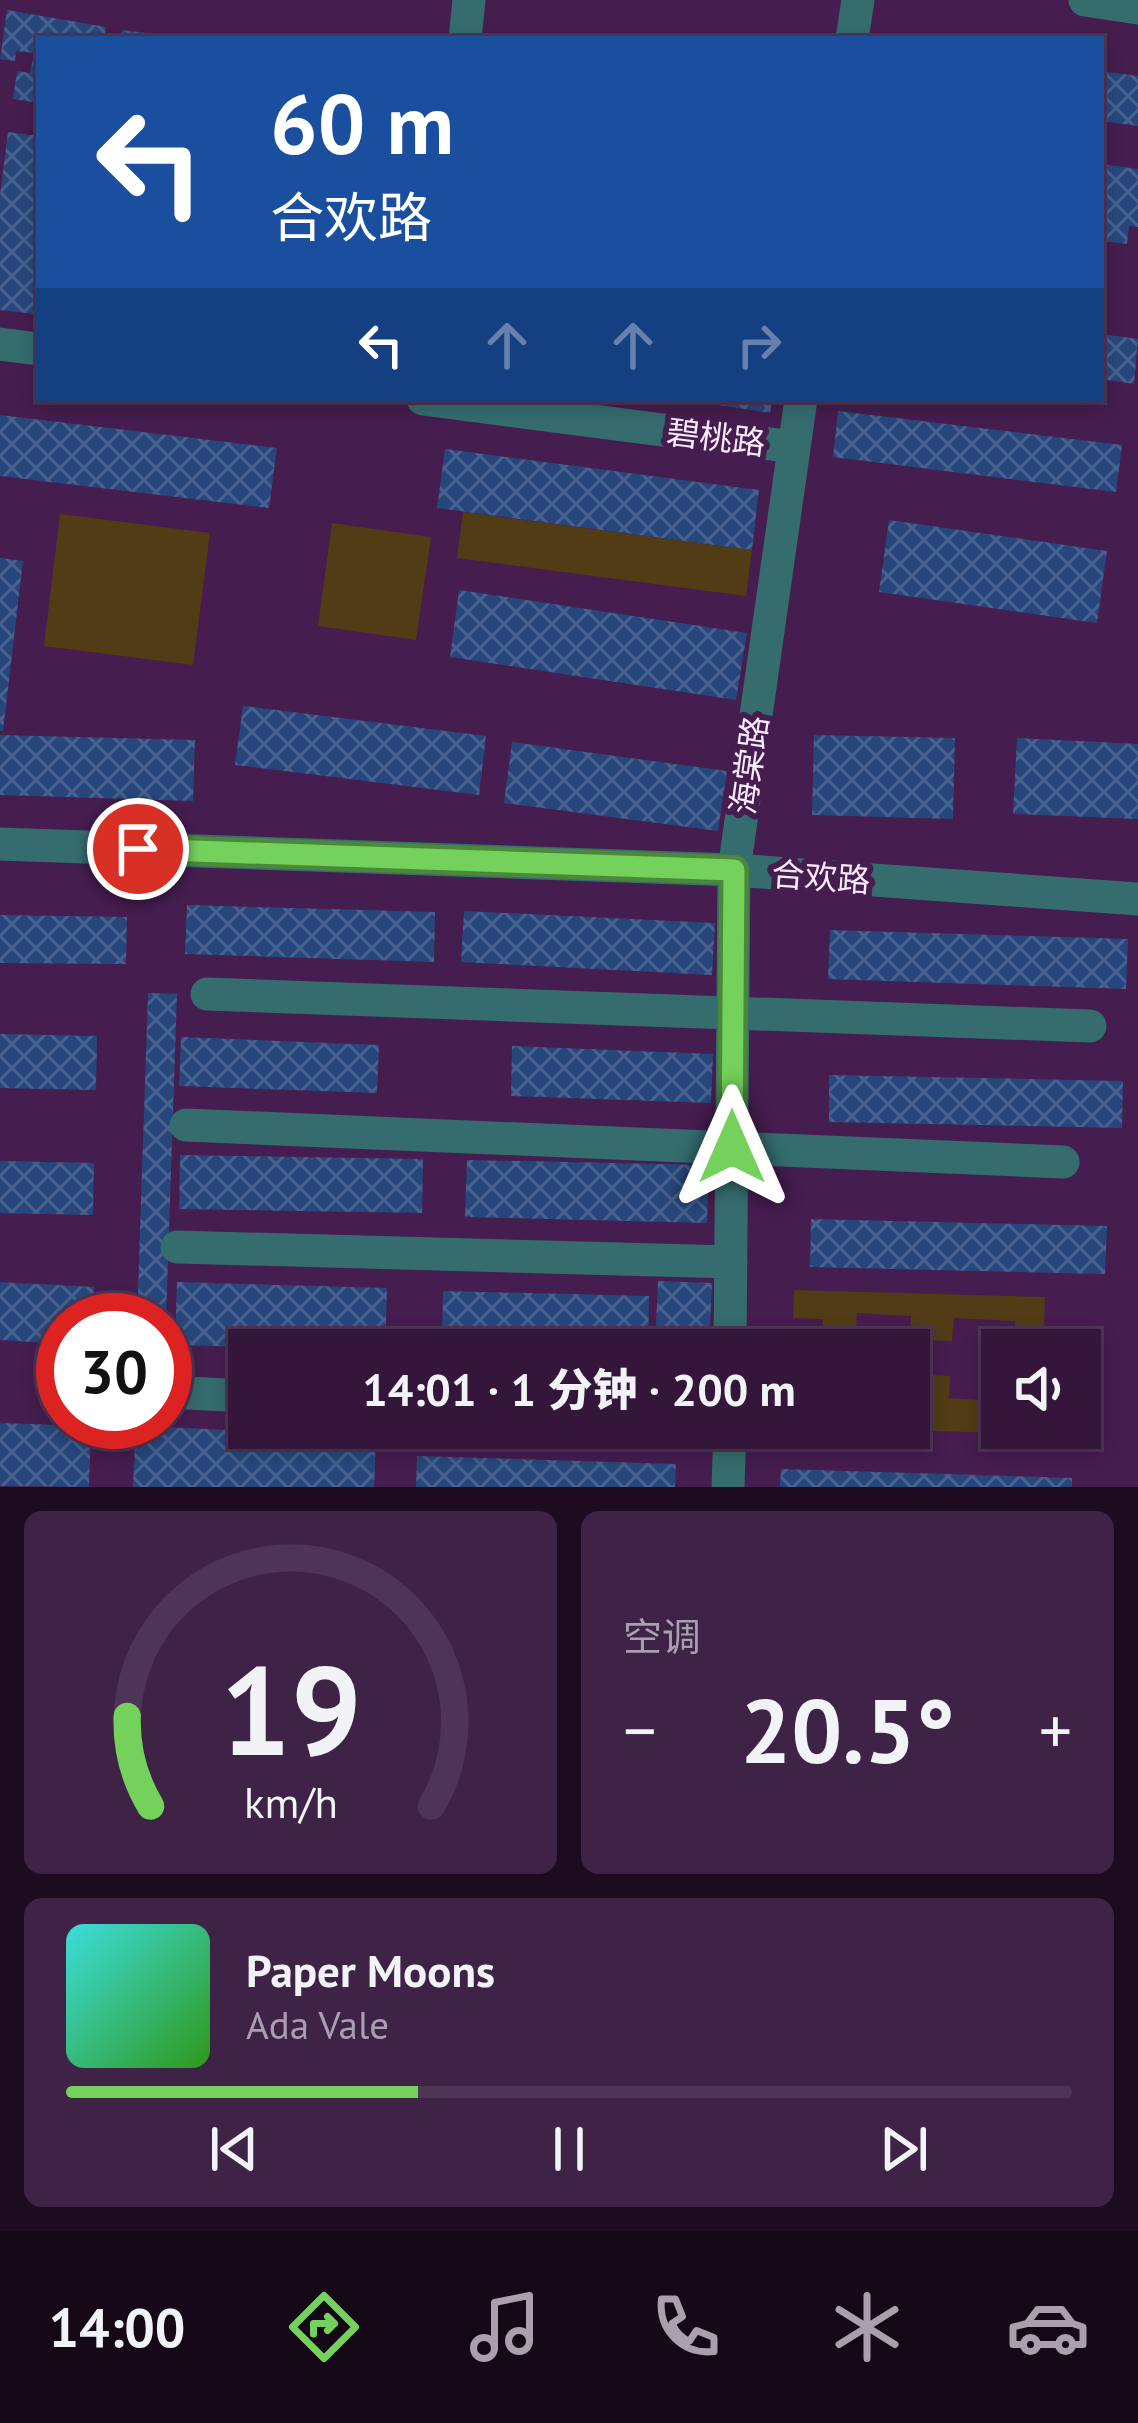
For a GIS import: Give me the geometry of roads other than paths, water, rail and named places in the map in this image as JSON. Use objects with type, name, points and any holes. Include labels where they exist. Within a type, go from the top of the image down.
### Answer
[{"type":"street","points":[[465,36],[469,0]]},
{"type":"street","points":[[852,36],[858,0]]},
{"type":"street","points":[[1084,0],[1138,8]]},
{"type":"street","points":[[0,344],[36,350]]},
{"type":"street","name":"碧桃路","points":[[446,402],[794,447]]},
{"type":"street","name":"海棠路","points":[[730,1329],[734,870],[801,402]]},
{"type":"street","name":"合欢路","points":[[0,844],[734,870],[1138,899]]},
{"type":"street","points":[[207,994],[1090,1026]]},
{"type":"street","points":[[186,1125],[1063,1162]]},
{"type":"street","points":[[177,1247],[731,1262]]},
{"type":"street","points":[[192,1393],[228,1395]]},
{"type":"street","points":[[728,1487],[729,1449]]}]
